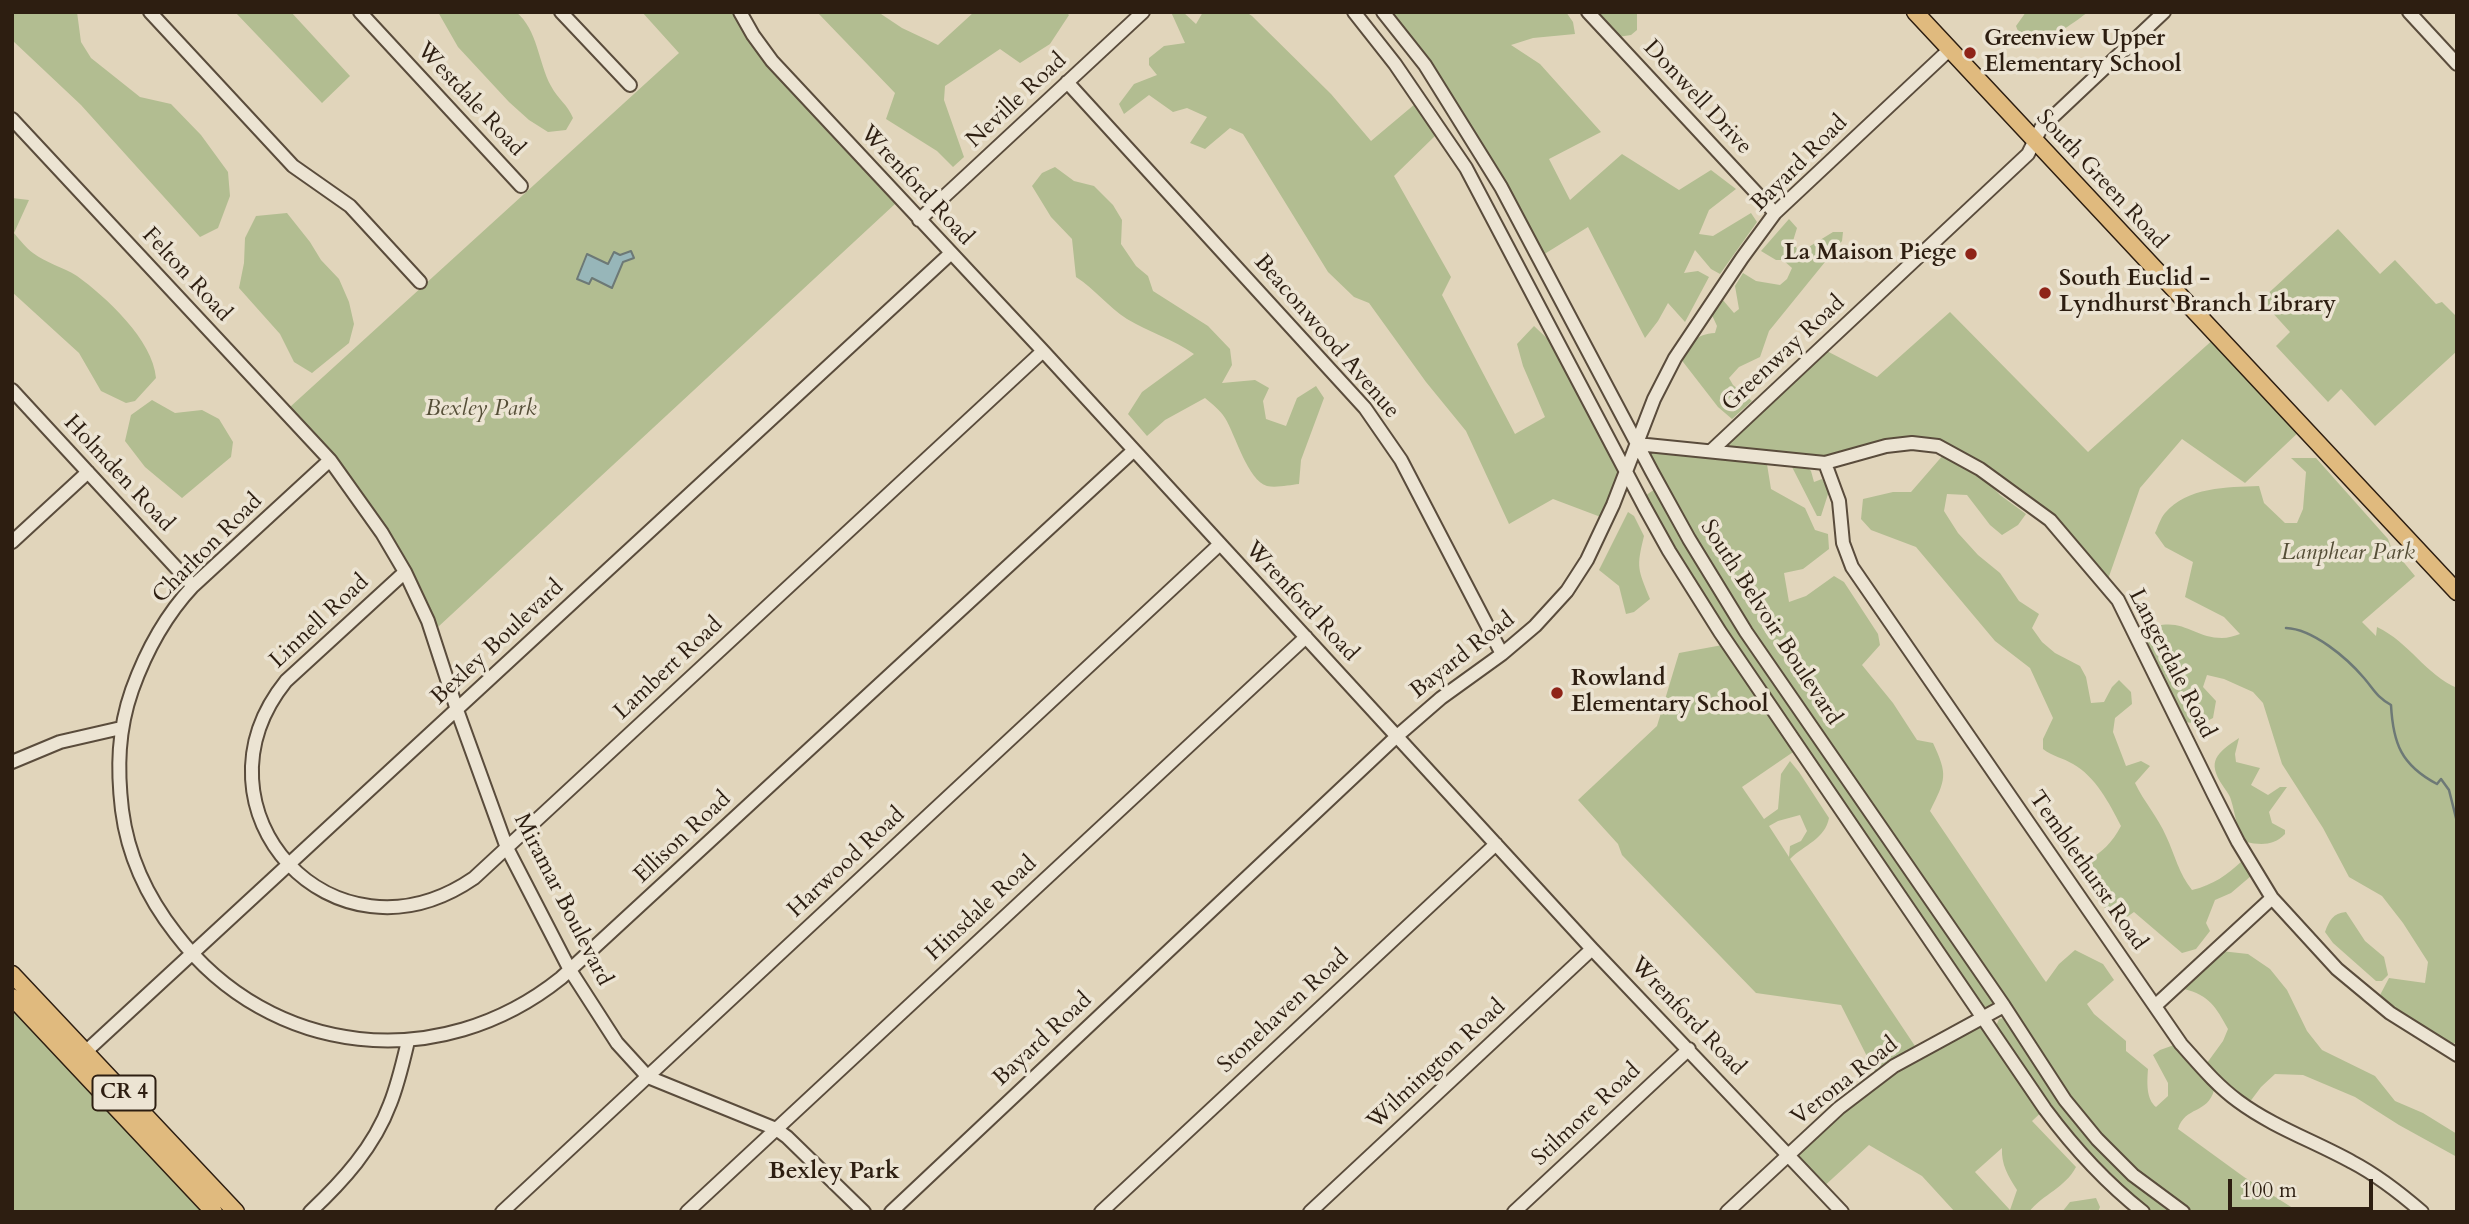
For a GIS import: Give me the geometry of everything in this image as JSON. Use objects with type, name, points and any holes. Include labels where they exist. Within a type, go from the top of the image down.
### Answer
[{"type":"main road","name":"South Green Road","points":[[1915,12],[2457,592]]},
{"type":"main road","name":"CR 4","points":[[12,974],[214,1212]]},
{"type":"main road","name":"CR 4","points":[[12,997],[80,1057],[236,1212]]},
{"type":"street","points":[[150,12],[293,166],[350,206],[420,282]]},
{"type":"street","name":"Westdale Road","points":[[360,12],[521,186]]},
{"type":"street","points":[[561,12],[630,86]]},
{"type":"street","name":"Wrenford Road","points":[[740,12],[753,36],[772,61],[1043,351],[1592,949],[1842,1212]]},
{"type":"street","name":"Neville Road","points":[[919,220],[1143,12]]},
{"type":"street","name":"South Belvoir Boulevard","points":[[1354,12],[1395,64],[1466,168],[1669,551],[1713,622],[2045,1109],[2078,1152],[2103,1178],[2144,1212]]},
{"type":"street","name":"South Belvoir Boulevard","points":[[1383,12],[1425,65],[1501,187],[1689,539],[1746,632],[2004,1006],[2065,1100],[2097,1139],[2133,1175],[2183,1212]]},
{"type":"street","name":"Donwell Drive","points":[[1588,12],[1775,213]]},
{"type":"street","name":"Greenway Road","points":[[1711,451],[2028,154],[2041,128],[2164,12]]},
{"type":"street","points":[[2409,12],[2457,64]]},
{"type":"street","name":"Bayard Road","points":[[891,1212],[1396,737],[1441,698],[1502,654],[1535,626],[1567,591],[1587,560],[1654,399],[1675,358],[1742,258],[1775,213],[1950,50]]},
{"type":"street","name":"Beaconwood Avenue","points":[[1067,82],[1366,408],[1401,460],[1502,654]]},
{"type":"street","name":"Felton Road","points":[[12,120],[330,460]]},
{"type":"street","name":"Bexley Boulevard","points":[[80,1057],[950,254]]},
{"type":"street","name":"Lambert Road","points":[[288,864],[316,887],[342,899],[374,908],[407,907],[430,902],[460,888],[507,848],[1043,351]]},
{"type":"street","name":"Holmden Road","points":[[12,390],[193,586]]},
{"type":"street","name":"Langerdale Road","points":[[1637,444],[1825,463],[1886,446],[1912,443],[1938,446],[1980,469],[2050,520],[2118,600],[2238,842],[2272,898],[2337,969],[2390,1013],[2457,1055]]},
{"type":"street","name":"Ellison Road","points":[[192,954],[222,983],[249,1002],[304,1028],[358,1039],[408,1041],[453,1033],[496,1018],[540,994],[570,970],[1133,451]]},
{"type":"street","name":"Miramar Boulevard","points":[[330,460],[375,522],[405,572],[428,621],[507,848],[570,970],[617,1043],[648,1077],[776,1129],[794,1141],[864,1212]]},
{"type":"street","name":"Charlton Road","points":[[192,954],[152,901],[140,879],[128,843],[118,757],[125,711],[137,676],[156,635],[182,598],[330,460]]},
{"type":"street","name":"Temblethurst Road","points":[[1825,463],[1839,500],[1843,543],[1852,566],[2181,1044],[2221,1087],[2238,1101],[2277,1125],[2352,1161],[2381,1179],[2422,1212]]},
{"type":"street","points":[[12,542],[88,472]]},
{"type":"street","name":"Harwood Road","points":[[502,1212],[1220,544]]},
{"type":"street","name":"Linnell Road","points":[[288,864],[267,834],[257,804],[252,775],[255,742],[260,725],[275,694],[286,681],[405,572]]},
{"type":"street","name":"Hinsdale Road","points":[[687,1212],[1306,637]]},
{"type":"street","points":[[12,762],[60,742],[121,728]]},
{"type":"street","name":"Stonehaven Road","points":[[1101,1212],[1496,844]]},
{"type":"street","points":[[2155,1006],[2272,898]]},
{"type":"street","name":"Wilmington Road","points":[[1310,1212],[1592,949]]},
{"type":"street","name":"Verona Road","points":[[1727,1212],[1839,1108],[1894,1066],[2004,1006]]},
{"type":"street","points":[[310,1212],[337,1187],[373,1139],[390,1105],[408,1041]]},
{"type":"street","name":"Stilmore Road","points":[[1514,1212],[1689,1049]]},
{"type":"green space","points":[[12,12],[77,12],[81,42],[91,58],[140,97],[171,104],[201,135],[228,172],[230,196],[218,228],[200,237],[81,105],[12,40]]},
{"type":"green space","points":[[235,12],[291,12],[350,76],[322,103]]},
{"type":"green space","points":[[438,12],[516,12],[529,28],[551,86],[573,118],[566,130],[548,132],[509,102],[458,47]]},
{"type":"green space","name":"Bexley Park","points":[[642,12],[732,12],[767,66],[895,204],[438,627],[410,566],[375,510],[334,457],[290,407],[679,53]]},
{"type":"green space","points":[[817,12],[878,12],[902,28],[938,45],[974,12],[1066,12],[1069,15],[1050,44],[1020,63],[1000,49],[945,86],[944,100],[964,157],[953,167],[937,151],[886,119],[895,93]]},
{"type":"green space","points":[[1171,12],[1183,12],[1196,24],[1203,12],[1246,12],[1331,94],[1371,141],[1415,104],[1436,135],[1394,176],[1451,277],[1442,295],[1515,434],[1545,417],[1523,366],[1517,344],[1534,326],[1551,342],[1626,470],[1606,519],[1553,499],[1509,524],[1466,431],[1426,382],[1369,303],[1354,297],[1328,272],[1243,134],[1230,128],[1205,149],[1190,143],[1207,117],[1187,108],[1173,112],[1149,95],[1124,114],[1119,104],[1134,84],[1157,75],[1149,65],[1149,58],[1164,46],[1185,43]]},
{"type":"green space","points":[[1383,12],[1566,12],[1573,22],[1575,34],[1533,38],[1511,45],[1540,64],[1601,132],[1549,159],[1570,200],[1622,154],[1679,190],[1711,170],[1736,189],[1709,210],[1699,234],[1713,236],[1751,213],[1757,222],[1720,274],[1711,269],[1695,250],[1684,273],[1698,271],[1709,277],[1685,322],[1668,303],[1645,338],[1588,227],[1538,258],[1501,187]]},
{"type":"green space","points":[[1595,12],[1637,12],[1637,30],[1631,35],[1618,37]]},
{"type":"green space","points":[[2026,12],[2088,12],[2061,31],[2039,40],[2030,40],[2022,36],[2016,26]]},
{"type":"green space","points":[[1055,167],[1074,181],[1094,186],[1113,205],[1122,220],[1121,244],[1136,266],[1148,276],[1153,291],[1208,326],[1230,349],[1232,365],[1222,383],[1255,380],[1269,388],[1263,401],[1266,419],[1286,426],[1297,398],[1316,386],[1324,398],[1301,460],[1299,484],[1271,487],[1260,482],[1248,467],[1225,418],[1205,398],[1165,420],[1147,436],[1128,414],[1142,392],[1194,354],[1127,319],[1076,277],[1072,239],[1051,217],[1032,186],[1042,173]]},
{"type":"green space","points":[[12,198],[29,200],[14,233],[23,244],[38,256],[77,276],[101,295],[126,321],[146,349],[156,378],[135,401],[126,403],[101,391],[79,353],[12,292]]},
{"type":"green space","points":[[287,213],[321,260],[339,279],[349,302],[354,324],[349,343],[312,373],[294,362],[280,334],[239,288],[245,238],[256,216]]},
{"type":"green space","points":[[1789,219],[1797,228],[1793,241],[1799,253],[1833,232],[1843,232],[1842,241],[1769,331],[1760,357],[1739,367],[1729,378],[1733,385],[1752,401],[1732,419],[1718,407],[1680,358],[1694,340],[1715,333],[1717,326],[1711,313],[1722,299],[1734,313],[1739,309],[1735,286],[1743,273],[1756,281],[1780,285],[1787,279],[1792,268],[1783,260],[1776,260],[1761,251]]},
{"type":"green space","points":[[2338,229],[2380,274],[2395,260],[2436,304],[2442,302],[2457,317],[2457,351],[2375,426],[2341,389],[2328,402],[2276,346],[2290,332],[2261,300]]},
{"type":"green space","points":[[1950,312],[2088,452],[2216,337],[2303,428],[2245,483],[2182,439],[2140,488],[2106,585],[2050,520],[1938,446],[1912,443],[1825,463],[1766,458],[1771,489],[1805,508],[1815,530],[1828,534],[1829,549],[1803,569],[1784,573],[1789,602],[1806,596],[1834,576],[1844,582],[1878,634],[1880,645],[1862,665],[1893,703],[1917,740],[1933,743],[1938,754],[1943,777],[1930,811],[2043,978],[2046,982],[2059,964],[2075,950],[2103,964],[2114,980],[2087,1004],[2094,1014],[2126,1041],[2126,1051],[2148,1069],[2148,1090],[2153,1104],[2156,1107],[2168,1096],[2168,1083],[2153,1055],[2174,1045],[2214,1090],[2207,1103],[2186,1117],[2178,1129],[2244,1177],[2299,1212],[2183,1212],[2097,1139],[1773,671],[1637,445],[1711,451],[1821,348],[1877,377]]},
{"type":"green space","points":[[152,400],[175,413],[202,410],[219,419],[233,442],[231,457],[182,498],[145,467],[125,441],[131,415]]},
{"type":"green space","points":[[1944,454],[1983,477],[2000,495],[2026,514],[2018,525],[2002,535],[1990,525],[1967,495],[1947,494],[1944,511],[1958,533],[1978,555],[2000,573],[2019,601],[2039,614],[2032,628],[2042,642],[2055,653],[2080,666],[2086,677],[2091,703],[2104,702],[2119,680],[2131,692],[2132,704],[2115,718],[2113,732],[2126,766],[2141,761],[2150,766],[2135,783],[2163,829],[2180,871],[2192,890],[2213,882],[2242,861],[2251,876],[2231,893],[2215,900],[2206,923],[2210,931],[2196,949],[2182,953],[2134,912],[2117,924],[2093,892],[2086,862],[2106,847],[2121,826],[2107,800],[2081,769],[2043,749],[2043,739],[2053,718],[2030,668],[1995,641],[1916,547],[1871,530],[1861,519],[1863,499],[1893,492],[1911,492]]},
{"type":"green space","name":"Lanphear Park","points":[[2291,458],[2316,458],[2388,539],[2391,547],[2415,576],[2362,622],[2376,636],[2377,627],[2388,633],[2436,675],[2457,688],[2457,1043],[2445,1044],[2379,997],[2389,978],[2425,983],[2428,962],[2382,896],[2349,877],[2323,828],[2282,764],[2263,703],[2253,692],[2224,679],[2207,675],[2203,687],[2216,701],[2213,718],[2201,724],[2184,722],[2144,641],[2144,631],[2167,624],[2212,637],[2224,638],[2240,634],[2224,617],[2185,597],[2193,562],[2165,547],[2155,533],[2165,513],[2184,498],[2208,490],[2234,487],[2259,486],[2264,503],[2285,523],[2297,523],[2303,509],[2306,472]]},
{"type":"green space","points":[[1792,467],[1807,467],[1814,482],[1822,479],[1829,491],[1821,516],[1817,516]]},
{"type":"green space","points":[[1655,489],[1993,999],[1991,1008],[1984,1008],[1980,1003],[1722,627],[1645,499],[1645,496]]},
{"type":"green space","points":[[1628,512],[1634,516],[1644,536],[1640,568],[1650,599],[1634,612],[1626,614],[1619,586],[1599,570]]},
{"type":"green space","points":[[1728,644],[1799,748],[1742,787],[1764,819],[1778,809],[1781,774],[1790,761],[1799,772],[1829,818],[1819,837],[1790,859],[1919,1052],[1981,1017],[2045,1109],[2032,1121],[2076,1167],[2066,1180],[2029,1212],[1955,1212],[1922,1176],[1869,1145],[1821,1189],[1788,1155],[1878,1078],[1841,1005],[1756,993],[1622,855],[1618,844],[1578,800],[1657,726],[1679,653]],"holes":[[[1800,815],[1807,831],[1801,841],[1790,846],[1789,857],[1769,826]],[[2002,1148],[2006,1170],[2017,1190],[2010,1210],[1975,1172]]]},
{"type":"green space","points":[[2239,738],[2236,762],[2260,768],[2251,785],[2268,795],[2280,787],[2287,787],[2269,812],[2272,823],[2285,830],[2281,838],[2272,843],[2246,842],[2238,827],[2230,796],[2215,770],[2216,758]]},
{"type":"green space","points":[[2346,912],[2365,941],[2384,957],[2388,975],[2382,981],[2376,981],[2333,943],[2325,932],[2332,918]]},
{"type":"green space","points":[[2221,951],[2248,954],[2270,969],[2287,990],[2307,1031],[2322,1050],[2375,1076],[2395,1101],[2423,1113],[2457,1134],[2457,1157],[2355,1097],[2303,1075],[2275,1074],[2249,1103],[2207,1063],[2228,1029],[2224,1021],[2206,998],[2184,989]]},
{"type":"green space","points":[[12,997],[214,1212],[12,1212]]},
{"type":"green space","points":[[2004,1018],[2132,1181],[2172,1212],[2150,1212],[2126,1193],[2084,1150],[1996,1026],[1999,1019]]},
{"type":"green space","points":[[2096,1198],[2100,1207],[2098,1212],[2062,1212],[2070,1202]]},
{"type":"water","points":[[631,251],[634,258],[623,262],[612,288],[592,278],[589,284],[577,279],[587,254],[608,264],[614,252],[620,255]]},
{"type":"waterway","points":[[2286,628],[2307,633],[2329,646],[2391,705],[2394,731],[2401,752],[2425,777],[2437,784],[2441,779],[2449,790],[2457,822]]},
{"type":"place","name":"Greenview Upper Elementary School","points":[[1970,53]]},
{"type":"place","name":"La Maison Piege","points":[[1971,254]]},
{"type":"place","name":"South Euclid - Lyndhurst Branch Library","points":[[2045,293]]},
{"type":"place","name":"Rowland Elementary School","points":[[1557,693]]},
{"type":"district","name":"Bexley Park","points":[[834,1172]]}]
